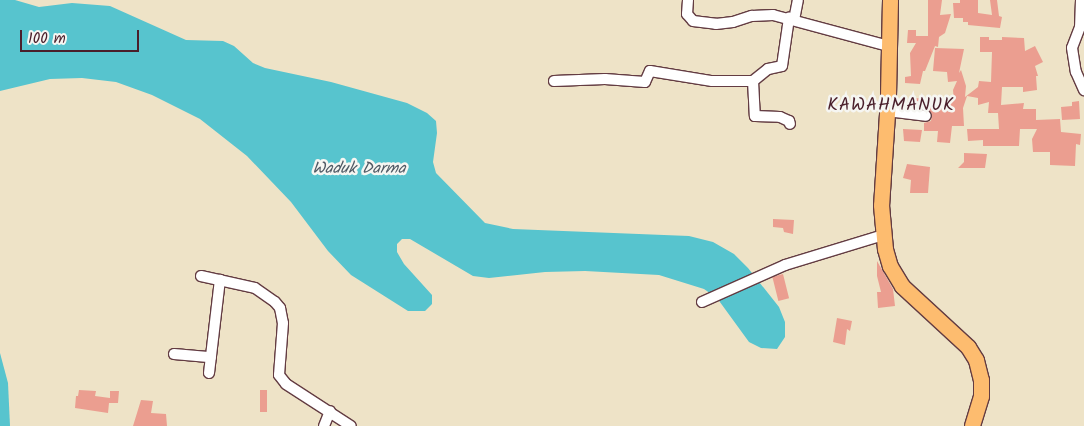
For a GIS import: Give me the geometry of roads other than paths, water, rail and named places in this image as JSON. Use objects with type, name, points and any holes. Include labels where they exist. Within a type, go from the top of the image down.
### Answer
[{"type":"highway","points":[[890,0],[887,111],[881,205],[883,235],[890,266],[902,286],[968,346],[976,360],[980,380],[980,396],[972,426]]},
{"type":"street","points":[[688,0],[687,14],[693,21],[716,24],[733,22],[752,16],[774,15],[889,46]]},
{"type":"street","points":[[554,82],[605,79],[644,82],[650,71],[712,81],[753,81],[770,68],[782,66],[791,19],[798,0]]},
{"type":"street","points":[[1081,0],[1080,27],[1072,45],[1076,70],[1084,90]]},
{"type":"street","points":[[753,81],[756,116],[780,117],[789,121],[790,124]]},
{"type":"street","points":[[887,111],[926,116]]},
{"type":"street","points":[[707,300],[764,274],[808,257],[883,235]]},
{"type":"street","points":[[201,276],[256,288],[275,302],[280,308],[282,323],[279,375],[286,384],[351,426]]},
{"type":"street","points":[[209,373],[220,280]]},
{"type":"street","points":[[174,354],[211,357]]},
{"type":"street","points":[[324,426],[330,412]]},
{"type":"water","name":"Waduk Darma","points":[[0,0],[15,0],[39,7],[72,3],[110,6],[186,40],[223,41],[234,46],[253,63],[265,68],[331,82],[407,103],[427,113],[436,121],[437,133],[433,162],[436,173],[485,223],[513,229],[689,236],[713,242],[734,254],[748,268],[779,307],[785,322],[785,337],[777,349],[761,348],[749,342],[717,298],[704,289],[659,275],[585,271],[545,272],[489,278],[473,276],[410,239],[402,239],[397,244],[397,252],[404,264],[432,295],[432,304],[425,311],[408,311],[351,275],[328,251],[291,202],[247,156],[200,119],[152,95],[116,82],[82,78],[50,79],[0,91]]},
{"type":"water","points":[[0,353],[8,383],[10,426],[0,426]]},
{"type":"district","name":"KAWAHMANUK","points":[[891,106]]}]
